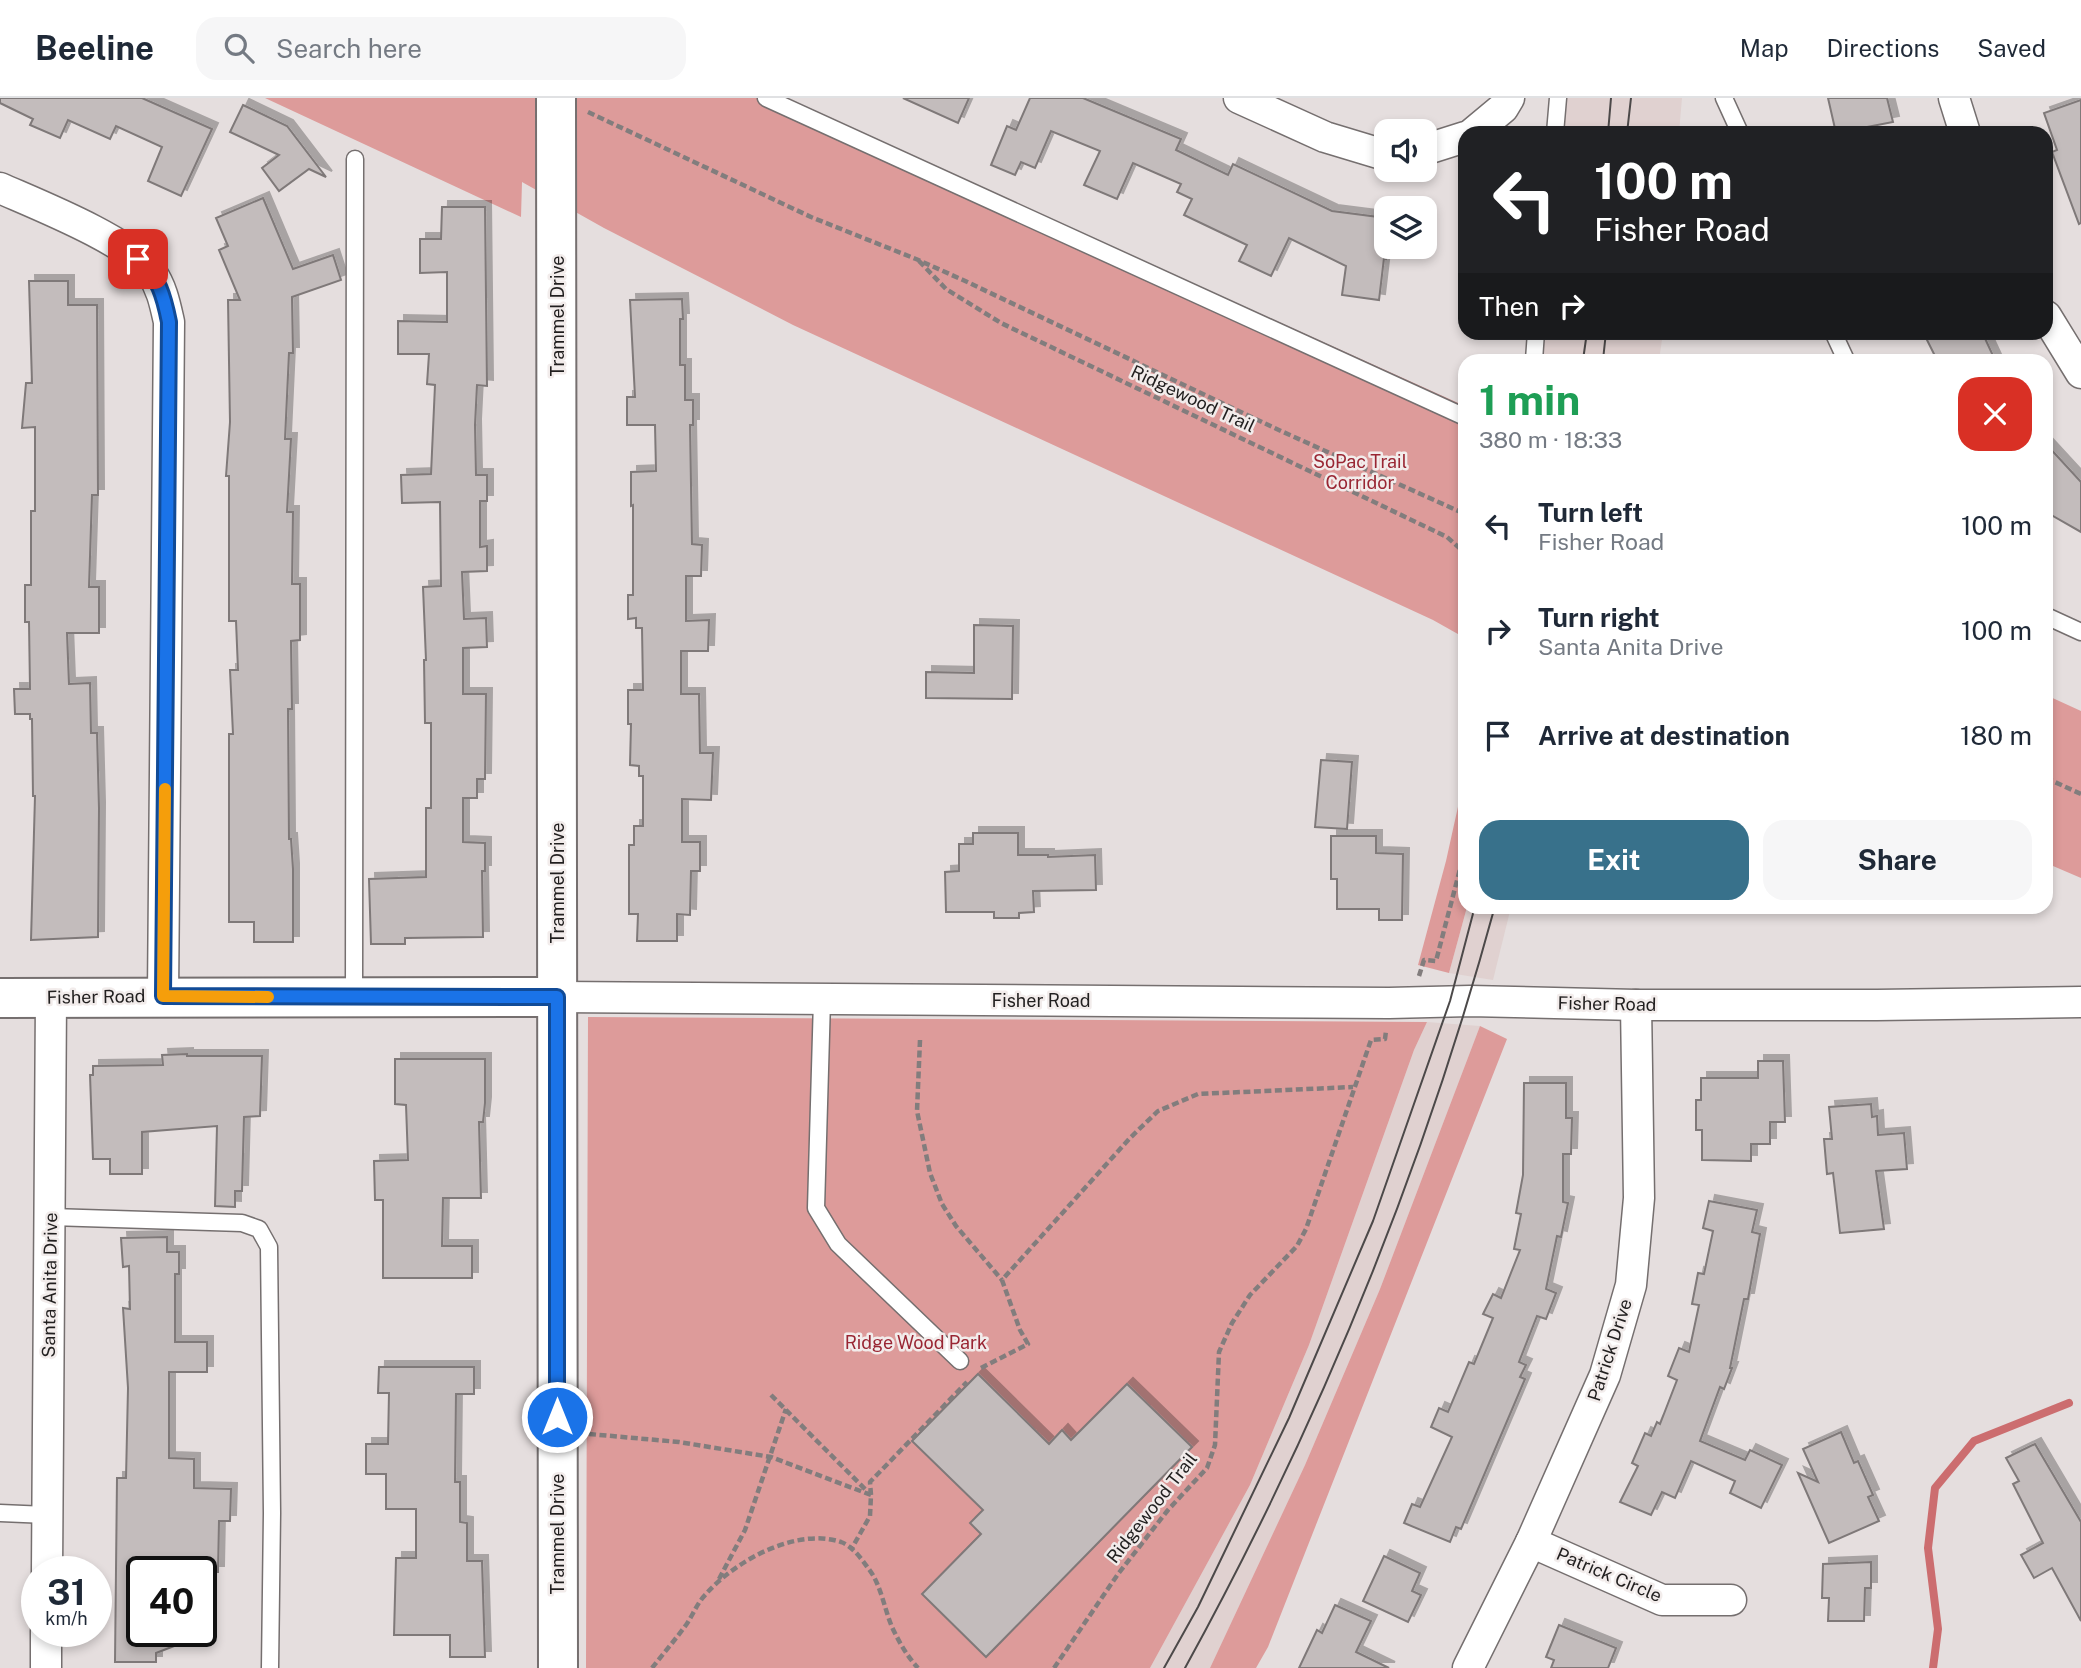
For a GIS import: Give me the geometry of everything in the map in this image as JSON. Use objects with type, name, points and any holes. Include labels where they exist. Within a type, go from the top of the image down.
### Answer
[{"type":"street","points":[[1240,98],[1325,137],[1374,151]]},
{"type":"street","points":[[1481,126],[1503,108],[1509,98]]},
{"type":"street","points":[[1954,98],[1963,126]]},
{"type":"street","name":"Trammel Drive","points":[[558,1668],[558,228],[568,103]]},
{"type":"street","points":[[1437,146],[1458,139]]},
{"type":"street","points":[[1,191],[96,233],[126,250],[150,269],[162,290],[169,322],[163,996]]},
{"type":"street","points":[[2053,327],[2081,373]]},
{"type":"street","name":"Fisher Road","points":[[0,998],[557,997],[1389,1003],[1470,1000],[1636,1005],[2081,1002]]},
{"type":"street","name":"Santa Anita Drive","points":[[47,1556],[51,998]]},
{"type":"street","name":"Patrick Drive","points":[[1468,1668],[1531,1542],[1605,1376],[1631,1286],[1639,1198],[1636,1005]]},
{"type":"street","name":"Patrick Circle","points":[[1531,1542],[1662,1600],[1731,1600]]},
{"type":"street","points":[[46,1647],[46,1668]]},
{"type":"lane","points":[[766,98],[1458,414]]},
{"type":"lane","points":[[1556,126],[1558,98]]},
{"type":"lane","points":[[1724,98],[1737,126]]},
{"type":"lane","points":[[354,997],[355,159]]},
{"type":"lane","points":[[2053,619],[2081,632]]},
{"type":"lane","points":[[822,1000],[816,1209],[838,1244],[960,1361]]},
{"type":"lane","points":[[51,1217],[242,1223],[258,1229],[268,1247],[272,1513],[270,1668]]},
{"type":"lane","points":[[0,1513],[47,1515]]},
{"type":"path","points":[[568,103],[811,218],[916,258],[1281,431],[1458,511]]},
{"type":"path","name":"Ridgewood Trail","points":[[916,258],[946,289],[1001,323],[1447,537],[1458,547]]},
{"type":"path","points":[[2053,781],[2081,794]]},
{"type":"path","points":[[1416,984],[1424,960],[1436,961],[1458,877]]},
{"type":"path","name":"Ridgewood Trail","points":[[1054,1668],[1118,1574],[1168,1510],[1207,1468],[1214,1444],[1219,1352],[1232,1322],[1250,1295],[1297,1246],[1306,1229],[1371,1040],[1385,1039],[1388,1023]]},
{"type":"path","points":[[852,1548],[870,1516],[870,1482],[983,1366],[1028,1344],[1020,1330],[1002,1280],[956,1226],[942,1204],[930,1173],[917,1111],[920,1040]]},
{"type":"path","points":[[1002,1280],[1130,1138],[1158,1111],[1198,1094],[1353,1087]]},
{"type":"path","points":[[771,1395],[871,1495]]},
{"type":"path","points":[[717,1583],[745,1530],[786,1409]]},
{"type":"path","points":[[587,1434],[679,1442],[771,1457],[871,1495]]},
{"type":"path","points":[[652,1668],[686,1625],[704,1595],[717,1583],[747,1560],[781,1545],[816,1539],[841,1542],[852,1548],[870,1570],[892,1628],[908,1658],[918,1668]]},
{"type":"shaded area","points":[[1555,98],[1682,98],[1680,126],[1552,126]]},
{"type":"shaded area","points":[[1529,340],[1662,340],[1660,354],[1528,354]]},
{"type":"shaded area","points":[[1465,914],[1509,914],[1493,980],[1449,973]]},
{"type":"shaded area","points":[[1427,1022],[1480,1026],[1380,1289],[1305,1465],[1210,1668],[1150,1668],[1250,1485],[1309,1345],[1414,1050]]},
{"type":"green space","name":"SoPac Trail Corridor","points":[[265,98],[782,98],[1458,403],[1458,634],[1433,620],[793,325],[604,228],[522,182],[521,217]]},
{"type":"green space","points":[[2053,698],[2081,711],[2081,878],[2053,866]]},
{"type":"green space","points":[[1458,807],[1458,914],[1465,914],[1449,973],[1418,965]]},
{"type":"green space","name":"Ridge Wood Park","points":[[588,1017],[1427,1022],[1414,1050],[1309,1345],[1250,1485],[1150,1668],[586,1668]]},
{"type":"green space","points":[[1480,1026],[1507,1039],[1268,1647],[1256,1668],[1210,1668],[1305,1465],[1380,1289]]},
{"type":"building","points":[[0,98],[142,98],[212,129],[181,196],[148,181],[162,147],[116,126],[110,139],[68,120],[60,138],[30,125],[33,119],[0,103]]},
{"type":"building","points":[[903,98],[969,98],[958,123]]},
{"type":"building","points":[[1030,98],[1083,98],[1181,139],[1176,150],[1228,175],[1233,164],[1332,211],[1374,216],[1374,259],[1384,259],[1379,300],[1342,295],[1346,266],[1289,238],[1271,276],[1239,261],[1247,245],[1184,215],[1192,199],[1177,192],[1181,184],[1133,163],[1117,199],[1084,185],[1100,151],[1051,131],[1035,168],[1021,162],[1015,175],[991,165],[1007,126],[1016,130]]},
{"type":"building","points":[[1828,98],[1887,98],[1893,122],[1872,126],[1834,126]]},
{"type":"building","points":[[2081,100],[2079,224],[2053,155],[2057,150],[2053,126],[2049,126],[2044,113]]},
{"type":"building","points":[[243,105],[287,126],[326,177],[309,169],[279,191],[262,168],[279,155],[230,132]]},
{"type":"building","points":[[263,198],[293,269],[333,255],[341,280],[292,297],[293,353],[289,353],[285,439],[291,439],[287,512],[293,512],[292,584],[300,584],[300,640],[291,641],[292,709],[288,709],[293,942],[254,942],[254,922],[229,922],[229,734],[233,734],[230,670],[238,670],[236,621],[229,621],[229,476],[226,476],[230,422],[228,300],[240,300],[219,250],[228,246],[216,218]]},
{"type":"building","points":[[442,207],[485,207],[487,386],[477,385],[475,425],[476,475],[487,475],[487,501],[480,501],[480,547],[487,546],[487,571],[462,572],[464,619],[486,618],[487,647],[463,648],[463,694],[486,694],[485,779],[477,779],[477,798],[463,798],[463,842],[485,843],[485,871],[482,871],[483,937],[405,938],[405,944],[371,944],[369,879],[426,877],[426,808],[431,808],[431,723],[425,723],[423,587],[441,586],[440,502],[402,503],[401,475],[431,474],[435,385],[427,384],[429,354],[398,354],[398,321],[447,322],[447,272],[420,273],[420,239],[441,239]]},
{"type":"building","points":[[29,281],[68,281],[68,305],[97,305],[98,495],[92,495],[89,587],[99,587],[99,633],[67,633],[69,684],[90,683],[91,733],[97,733],[98,937],[31,940],[35,796],[32,719],[30,714],[15,714],[14,689],[30,689],[29,622],[25,622],[25,585],[31,585],[31,511],[35,511],[35,427],[22,428],[26,383],[32,383]]},
{"type":"building","points":[[682,299],[680,365],[685,365],[685,400],[693,400],[693,425],[690,425],[692,544],[702,545],[701,576],[686,576],[686,621],[709,620],[708,651],[681,651],[681,694],[699,694],[700,753],[713,753],[711,800],[682,799],[682,842],[700,842],[700,871],[691,871],[690,915],[677,914],[677,941],[637,941],[638,914],[629,914],[629,845],[634,845],[634,826],[643,826],[643,776],[639,776],[639,766],[630,765],[628,690],[643,690],[642,628],[636,628],[636,618],[628,619],[628,595],[633,595],[631,472],[656,471],[655,425],[627,425],[627,397],[635,397],[630,300]]},
{"type":"building","points":[[1927,340],[1986,340],[1992,354],[1934,354]]},
{"type":"building","points":[[2053,452],[2081,482],[2081,532],[2053,516]]},
{"type":"building","points":[[974,625],[1013,626],[1012,699],[926,698],[926,672],[974,673]]},
{"type":"building","points":[[1321,760],[1352,762],[1347,829],[1315,827]]},
{"type":"building","points":[[973,833],[1018,833],[1018,855],[1095,855],[1096,890],[1033,891],[1034,912],[1019,913],[1019,918],[994,918],[994,912],[946,912],[945,872],[959,871],[959,844],[973,844]]},
{"type":"building","points":[[1331,836],[1376,836],[1376,853],[1403,854],[1402,920],[1379,920],[1379,909],[1337,909],[1337,879],[1331,879]]},
{"type":"building","points":[[162,1055],[262,1056],[260,1116],[244,1117],[242,1191],[235,1191],[235,1207],[215,1206],[217,1126],[142,1132],[142,1174],[110,1174],[110,1159],[93,1159],[90,1075],[93,1075],[93,1066],[163,1065]]},
{"type":"building","points":[[395,1059],[485,1059],[485,1103],[483,1122],[479,1122],[481,1198],[443,1198],[442,1246],[472,1246],[472,1278],[383,1278],[383,1200],[375,1200],[374,1161],[408,1160],[406,1105],[395,1104]]},
{"type":"building","points":[[1758,1061],[1783,1061],[1785,1122],[1770,1122],[1770,1144],[1751,1144],[1751,1161],[1702,1160],[1702,1130],[1696,1130],[1696,1100],[1701,1100],[1701,1078],[1758,1078]]},
{"type":"building","points":[[1524,1083],[1566,1083],[1566,1118],[1572,1118],[1571,1154],[1563,1154],[1563,1202],[1568,1203],[1561,1237],[1557,1236],[1546,1289],[1556,1293],[1546,1319],[1537,1316],[1519,1362],[1526,1365],[1520,1377],[1525,1379],[1461,1529],[1456,1527],[1450,1542],[1404,1523],[1412,1504],[1420,1507],[1452,1437],[1431,1427],[1439,1408],[1448,1412],[1469,1362],[1474,1364],[1493,1318],[1483,1314],[1493,1294],[1501,1298],[1520,1250],[1514,1249],[1521,1214],[1516,1213],[1523,1175]]},
{"type":"building","points":[[1871,1104],[1872,1117],[1877,1116],[1878,1135],[1904,1133],[1907,1169],[1876,1171],[1884,1229],[1840,1233],[1833,1173],[1827,1174],[1824,1139],[1832,1139],[1829,1107]]},
{"type":"building","points":[[1709,1201],[1757,1210],[1752,1232],[1760,1234],[1748,1299],[1744,1299],[1732,1368],[1724,1389],[1720,1387],[1700,1441],[1745,1460],[1750,1450],[1782,1465],[1761,1508],[1730,1493],[1735,1481],[1691,1461],[1675,1498],[1662,1492],[1651,1515],[1620,1502],[1638,1466],[1632,1463],[1645,1433],[1651,1436],[1657,1422],[1660,1424],[1677,1380],[1668,1376],[1679,1348],[1689,1352],[1699,1305],[1692,1304],[1698,1273],[1704,1274],[1713,1231],[1703,1228]]},
{"type":"building","points":[[167,1237],[167,1252],[179,1252],[179,1274],[175,1274],[175,1342],[207,1342],[207,1372],[169,1372],[169,1458],[194,1459],[194,1488],[231,1489],[230,1521],[219,1521],[218,1572],[217,1556],[126,1556],[126,1647],[172,1647],[156,1653],[156,1662],[115,1662],[117,1478],[126,1478],[128,1388],[123,1308],[130,1309],[129,1266],[123,1267],[121,1238]]},
{"type":"building","points":[[379,1367],[474,1367],[474,1394],[456,1394],[455,1482],[460,1482],[460,1522],[467,1523],[467,1561],[482,1561],[485,1657],[450,1657],[450,1635],[394,1635],[396,1558],[416,1558],[416,1509],[386,1509],[386,1474],[366,1474],[366,1444],[388,1444],[389,1393],[378,1393]]},
{"type":"building","points":[[978,1374],[1049,1444],[1062,1430],[1071,1440],[1127,1384],[1192,1447],[986,1657],[922,1594],[981,1534],[970,1523],[983,1510],[912,1441]]},
{"type":"building","points":[[1841,1432],[1854,1463],[1858,1461],[1873,1495],[1868,1497],[1879,1521],[1829,1543],[1798,1473],[1818,1482],[1803,1449]]},
{"type":"building","points":[[2035,1444],[2081,1522],[2081,1621],[2052,1568],[2034,1578],[2021,1555],[2043,1543],[2013,1484],[2019,1481],[2006,1458]]},
{"type":"building","points":[[1384,1556],[1420,1573],[1412,1591],[1421,1595],[1408,1622],[1363,1601]]},
{"type":"building","points":[[1871,1562],[1871,1588],[1865,1588],[1864,1621],[1828,1621],[1829,1598],[1822,1598],[1823,1564]]},
{"type":"building","points":[[1335,1605],[1371,1621],[1356,1652],[1389,1668],[1299,1668],[1317,1630],[1322,1633]]},
{"type":"building","points":[[1559,1625],[1616,1648],[1608,1668],[1551,1668],[1554,1660],[1546,1657]]},
{"type":"waterway","points":[[1933,1668],[1938,1629],[1928,1548],[1935,1488],[1974,1441],[2069,1403]]},
{"type":"tram line","points":[[1609,126],[1611,98]]},
{"type":"tram line","points":[[1628,126],[1631,98]]},
{"type":"tram line","points":[[1584,354],[1586,340]]},
{"type":"tram line","points":[[1604,354],[1605,340]]},
{"type":"tram line","points":[[1164,1668],[1198,1607],[1289,1418],[1373,1221],[1450,1001],[1473,914]]},
{"type":"tram line","points":[[1185,1668],[1279,1485],[1363,1296],[1435,1103],[1493,914]]},
{"type":"slow traffic","points":[[165,789],[163,996],[268,997]]},
{"type":"route","points":[[138,259],[150,269],[162,290],[169,322],[163,996],[557,997],[557,1417]]}]
